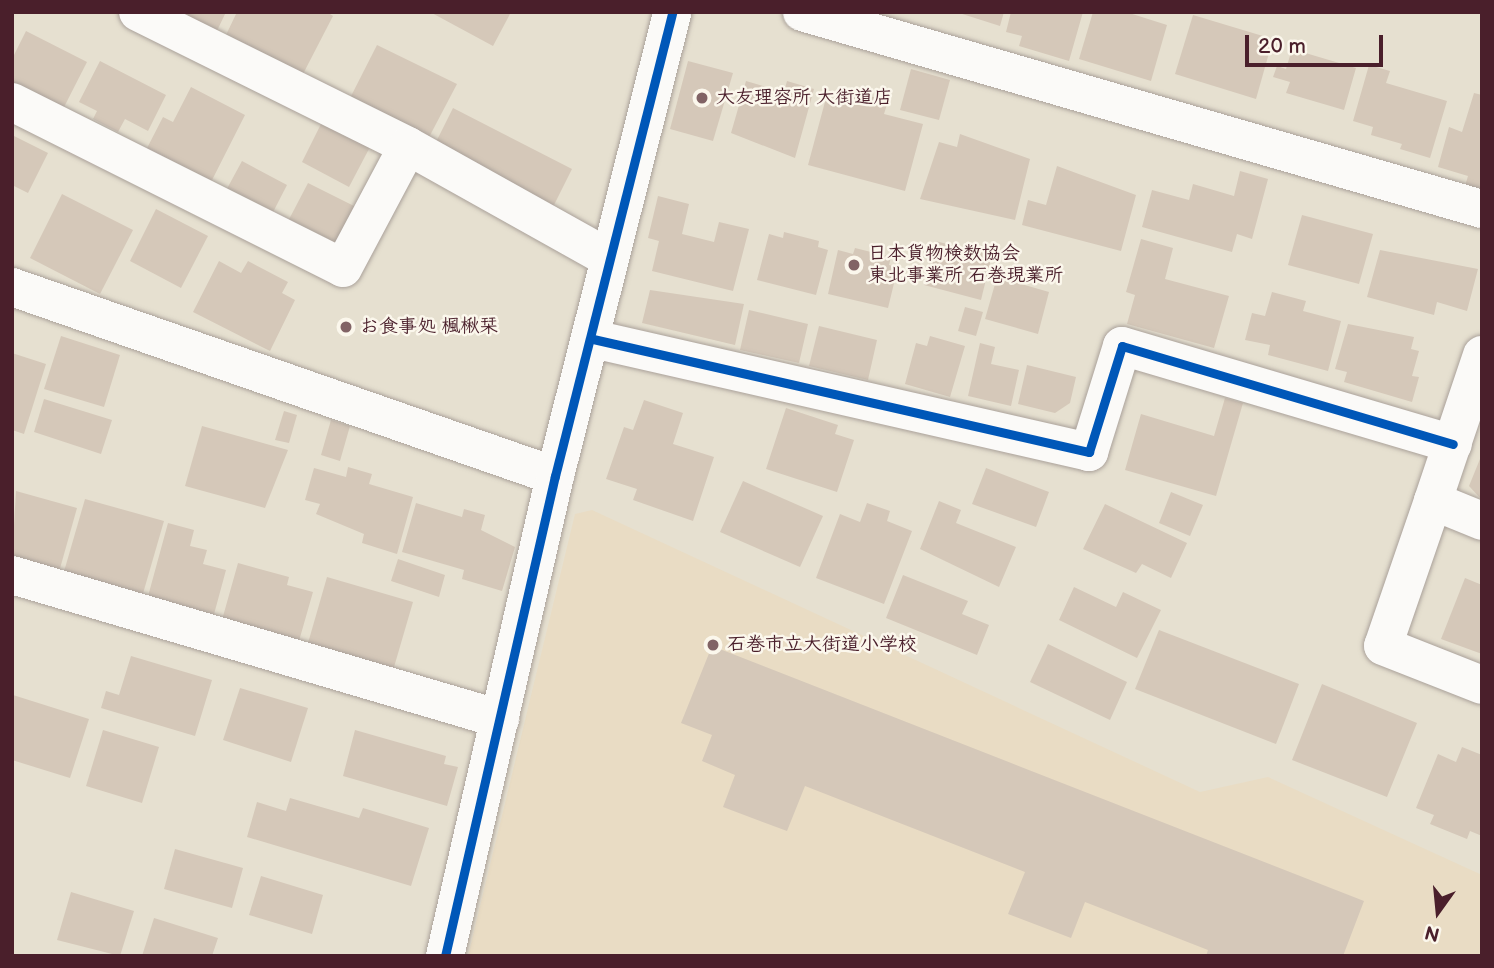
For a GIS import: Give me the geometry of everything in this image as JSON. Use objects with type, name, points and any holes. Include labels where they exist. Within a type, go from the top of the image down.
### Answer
[{"type":"street","points":[[138,12],[408,146],[610,258]]},
{"type":"street","points":[[445,956],[555,476],[593,339],[610,258],[672,12]]},
{"type":"street","points":[[802,12],[1482,209]]},
{"type":"street","points":[[12,102],[343,268],[408,146]]},
{"type":"street","points":[[12,287],[555,476]]},
{"type":"street","points":[[593,339],[1089,452],[1122,346],[1453,444]]},
{"type":"street","points":[[1482,355],[1383,646],[1482,685]]},
{"type":"street","points":[[1433,502],[1482,522]]},
{"type":"street","points":[[12,575],[500,719]]},
{"type":"shaded area","name":"石巻市立大街道小学校","points":[[592,510],[1200,792],[1268,777],[1482,875],[1482,956],[468,956],[575,514]]},
{"type":"building","points":[[189,12],[226,12],[215,35],[185,20]]},
{"type":"building","points":[[237,12],[327,12],[333,16],[302,76],[225,37]]},
{"type":"building","points":[[430,12],[511,12],[493,46]]},
{"type":"building","points":[[956,12],[1004,12],[1000,26]]},
{"type":"building","points":[[1011,12],[1083,12],[1069,61],[1019,46],[1022,36],[1006,32]]},
{"type":"building","points":[[1093,12],[1126,12],[1167,25],[1151,81],[1079,59]]},
{"type":"building","points":[[1193,15],[1273,39],[1256,99],[1175,74]]},
{"type":"building","points":[[26,31],[87,62],[61,113],[12,88],[12,59]]},
{"type":"building","points":[[377,45],[457,84],[426,143],[347,104]]},
{"type":"building","points":[[1292,49],[1356,68],[1344,110],[1286,93],[1290,82],[1273,77],[1277,66],[1286,69]]},
{"type":"building","points":[[100,61],[166,95],[148,131],[125,119],[118,132],[93,119],[97,111],[79,102]]},
{"type":"building","points":[[688,61],[733,73],[713,141],[670,129]]},
{"type":"building","points":[[1369,65],[1390,71],[1386,83],[1447,101],[1430,158],[1400,149],[1402,144],[1371,135],[1373,127],[1353,121]]},
{"type":"building","points":[[911,69],[950,80],[939,120],[900,110]]},
{"type":"building","points":[[746,81],[784,92],[787,81],[814,89],[795,158],[731,133]]},
{"type":"building","points":[[191,87],[245,115],[208,188],[144,154],[163,117],[173,122]]},
{"type":"building","points":[[855,92],[888,101],[884,114],[923,124],[905,191],[808,165],[826,98],[851,105]]},
{"type":"building","points":[[1474,93],[1482,95],[1482,191],[1465,186],[1468,176],[1438,167],[1449,127],[1462,132]]},
{"type":"building","points":[[453,108],[572,169],[552,209],[433,148]]},
{"type":"building","points":[[322,122],[370,147],[349,187],[302,162]]},
{"type":"building","points":[[960,134],[1030,159],[1015,220],[920,199],[939,142],[957,147]]},
{"type":"building","points":[[12,135],[48,153],[28,193],[12,185]]},
{"type":"building","points":[[242,161],[287,185],[269,220],[223,196]]},
{"type":"building","points":[[1057,166],[1136,195],[1121,251],[1022,225],[1028,200],[1046,205]]},
{"type":"building","points":[[1240,171],[1268,179],[1252,239],[1237,234],[1232,252],[1142,227],[1152,190],[1189,200],[1193,184],[1234,196]]},
{"type":"building","points":[[308,183],[362,210],[339,255],[285,227]]},
{"type":"building","points":[[62,194],[133,230],[100,294],[30,258]]},
{"type":"building","points":[[658,196],[689,204],[682,234],[714,242],[719,222],[749,229],[733,291],[652,271],[659,241],[648,238]]},
{"type":"building","points":[[156,209],[208,236],[181,288],[130,261]]},
{"type":"building","points":[[1302,215],[1373,234],[1359,284],[1288,265]]},
{"type":"building","points":[[784,232],[819,241],[818,247],[828,250],[816,295],[757,280],[769,234],[783,238]]},
{"type":"building","points":[[1141,239],[1173,248],[1165,279],[1229,296],[1214,348],[1127,324],[1135,295],[1126,292]]},
{"type":"building","points":[[935,241],[992,255],[981,300],[924,285]]},
{"type":"building","points":[[855,248],[891,257],[889,265],[898,267],[888,308],[828,294],[838,250],[853,254]]},
{"type":"building","points":[[1380,250],[1478,269],[1467,311],[1437,302],[1434,315],[1367,297]]},
{"type":"building","points":[[219,261],[241,273],[248,261],[288,282],[282,293],[295,300],[270,351],[193,312]]},
{"type":"building","points":[[997,277],[1049,292],[1038,334],[985,319]]},
{"type":"building","points":[[650,290],[744,304],[735,345],[642,323]]},
{"type":"building","points":[[1272,292],[1306,301],[1303,311],[1341,321],[1328,371],[1268,355],[1270,345],[1245,340],[1252,313],[1265,316]]},
{"type":"building","points":[[965,307],[983,312],[976,336],[958,331]]},
{"type":"building","points":[[749,310],[808,324],[799,363],[740,350]]},
{"type":"building","points":[[1348,324],[1414,337],[1411,349],[1419,351],[1412,376],[1419,377],[1412,402],[1344,382],[1347,372],[1335,369]]},
{"type":"building","points":[[819,326],[877,340],[868,380],[809,366]]},
{"type":"building","points":[[61,336],[120,355],[104,407],[44,389]]},
{"type":"building","points":[[930,336],[965,346],[950,397],[905,384],[916,343],[927,346]]},
{"type":"building","points":[[980,343],[995,347],[991,364],[1019,370],[1011,406],[968,396]]},
{"type":"building","points":[[12,353],[46,364],[24,434],[12,430]]},
{"type":"building","points":[[1027,365],[1076,377],[1070,403],[1055,413],[1018,404]]},
{"type":"building","points":[[1225,398],[1243,403],[1216,496],[1125,470],[1141,414],[1214,436]]},
{"type":"building","points":[[44,399],[112,420],[101,454],[34,432]]},
{"type":"building","points":[[644,400],[683,413],[673,444],[714,457],[693,521],[633,500],[637,489],[606,479],[624,427],[633,430]]},
{"type":"building","points":[[786,408],[838,425],[835,434],[854,440],[837,492],[766,469]]},
{"type":"building","points":[[284,411],[297,415],[289,443],[275,440]]},
{"type":"building","points":[[331,420],[350,426],[340,461],[321,455]]},
{"type":"building","points":[[202,426],[288,450],[265,508],[185,486]]},
{"type":"building","points":[[1482,454],[1482,500],[1469,486]]},
{"type":"building","points":[[348,467],[372,474],[369,484],[413,497],[397,554],[362,543],[364,534],[316,514],[320,504],[305,500],[314,468],[346,477]]},
{"type":"building","points":[[986,468],[1049,492],[1036,527],[972,504]]},
{"type":"building","points":[[743,481],[823,516],[800,567],[720,532]]},
{"type":"building","points":[[16,491],[77,508],[59,572],[12,559]]},
{"type":"building","points":[[1171,492],[1203,505],[1190,536],[1159,523]]},
{"type":"building","points":[[85,499],[164,521],[142,597],[63,575]]},
{"type":"building","points":[[939,501],[961,510],[956,523],[1016,547],[999,587],[920,549]]},
{"type":"building","points":[[416,503],[462,517],[464,509],[485,515],[481,530],[515,547],[502,591],[462,579],[464,570],[402,552]]},
{"type":"building","points":[[867,503],[890,511],[887,521],[912,531],[884,604],[816,578],[840,514],[860,522]]},
{"type":"building","points":[[1105,504],[1187,543],[1171,578],[1142,564],[1136,573],[1083,549]]},
{"type":"building","points":[[168,523],[194,530],[190,546],[207,550],[203,564],[226,570],[213,618],[147,600]]},
{"type":"building","points":[[398,559],[445,575],[439,597],[391,581]]},
{"type":"building","points":[[238,563],[289,577],[287,585],[313,592],[299,641],[222,620]]},
{"type":"building","points":[[903,575],[968,601],[962,614],[989,625],[977,655],[886,618]]},
{"type":"building","points":[[327,577],[413,602],[392,674],[306,650]]},
{"type":"building","points":[[1465,578],[1482,585],[1482,654],[1441,639]]},
{"type":"building","points":[[1074,587],[1116,607],[1123,592],[1161,610],[1137,658],[1059,620]]},
{"type":"building","points":[[1159,630],[1299,684],[1276,744],[1135,689]]},
{"type":"building","points":[[1048,644],[1127,682],[1110,720],[1030,682]]},
{"type":"building","points":[[712,646],[1364,901],[1343,956],[1206,956],[1208,950],[1085,902],[1071,938],[1008,914],[1025,872],[805,786],[787,831],[723,807],[735,775],[702,761],[712,735],[681,723]]},
{"type":"building","points":[[131,656],[212,680],[195,736],[101,708],[106,691],[119,695]]},
{"type":"building","points":[[1322,684],[1417,723],[1387,797],[1292,760]]},
{"type":"building","points":[[240,688],[308,708],[291,762],[223,740]]},
{"type":"building","points":[[13,695],[89,719],[70,778],[12,760]]},
{"type":"building","points":[[103,730],[159,747],[142,803],[86,786]]},
{"type":"building","points":[[355,730],[446,756],[444,764],[458,767],[447,806],[343,776]]},
{"type":"building","points":[[1462,747],[1482,755],[1482,836],[1470,831],[1467,839],[1430,824],[1434,815],[1416,808],[1438,754],[1456,762]]},
{"type":"building","points":[[290,798],[359,818],[363,808],[429,828],[411,886],[247,837],[257,802],[286,811]]},
{"type":"building","points":[[175,849],[243,868],[232,908],[164,889]]},
{"type":"building","points":[[261,876],[323,895],[312,934],[249,915]]},
{"type":"building","points":[[71,892],[134,911],[120,956],[57,940]]},
{"type":"building","points":[[154,918],[218,938],[212,956],[142,956]]},
{"type":"cycle path","points":[[445,956],[555,476],[672,12]]},
{"type":"cycle path","points":[[593,339],[1089,452],[1122,346],[1453,444]]},
{"type":"place","name":"大友理容所 大街道店","points":[[702,98]]},
{"type":"place","name":"日本貨物検数協会 東北事業所 石巻現業所","points":[[854,265]]},
{"type":"place","name":"お食事処 楓楸栞","points":[[346,327]]},
{"type":"place","name":"石巻市立大街道小学校","points":[[713,645]]}]
